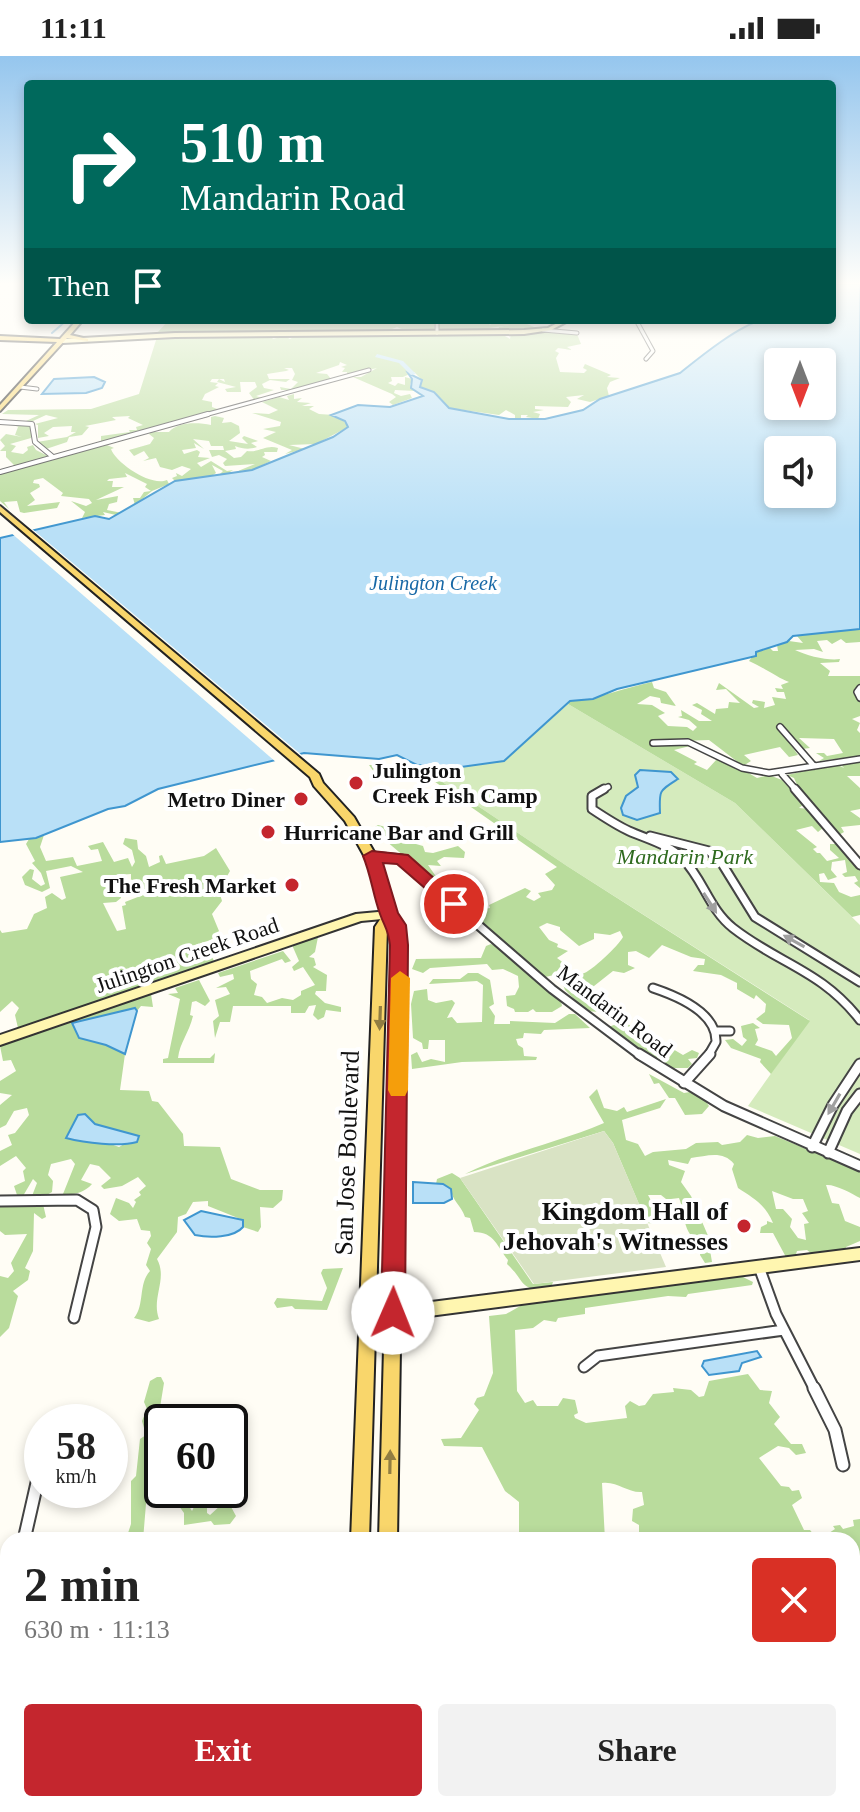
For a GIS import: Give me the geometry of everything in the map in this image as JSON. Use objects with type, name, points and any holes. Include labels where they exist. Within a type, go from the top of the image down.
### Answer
[{"type":"main road","points":[[0,409],[35,366]]},
{"type":"main road","points":[[0,401],[40,366]]},
{"type":"main road","name":"San Jose Boulevard","points":[[0,508],[18,528],[296,765],[305,779],[318,784],[350,819],[372,856],[382,881],[389,915],[397,925],[400,985],[388,1532]]},
{"type":"main road","name":"San Jose Boulevard","points":[[0,518],[18,528]]},
{"type":"main road","name":"San Jose Boulevard","points":[[360,1532],[381,927],[389,915]]},
{"type":"main road","points":[[381,985],[400,985]]},
{"type":"main road","points":[[375,1156],[397,1156]]},
{"type":"street","points":[[0,472],[369,370]]},
{"type":"street","points":[[19,384],[38,388]]},
{"type":"street","points":[[0,422],[32,424],[35,442],[53,457]]},
{"type":"street","points":[[860,688],[857,692],[860,698]]},
{"type":"street","points":[[780,727],[814,766]]},
{"type":"street","points":[[653,743],[698,743],[750,770],[782,774],[860,759]]},
{"type":"street","points":[[782,774],[860,865]]},
{"type":"street","points":[[608,787],[592,796],[591,808],[635,834],[675,852],[689,867],[712,907],[725,922],[753,942],[822,979],[860,1020]]},
{"type":"street","points":[[635,834],[709,851],[721,862],[755,917],[860,982]]},
{"type":"street","name":"Mandarin Road","points":[[372,856],[402,859],[585,1015],[650,1062],[758,1123],[860,1166]]},
{"type":"street","name":"Julington Creek Road","points":[[0,1040],[360,917],[389,915]]},
{"type":"street","points":[[653,988],[669,993],[714,1025],[717,1038],[714,1046],[684,1083]]},
{"type":"street","points":[[715,1031],[730,1031]]},
{"type":"street","points":[[812,1147],[833,1105],[860,1064]]},
{"type":"street","points":[[828,1153],[847,1111],[860,1094]]},
{"type":"street","points":[[0,1201],[77,1200],[93,1210],[96,1227],[74,1318]]},
{"type":"street","points":[[368,1317],[859,1257]]},
{"type":"street","points":[[759,1267],[784,1330],[835,1430],[843,1465]]},
{"type":"street","points":[[584,1367],[598,1356],[784,1330]]},
{"type":"street","points":[[26,1532],[31,1508]]},
{"type":"green space","points":[[148,366],[336,366],[316,373],[327,374],[331,379],[297,390],[281,390],[280,387],[291,389],[298,382],[292,380],[295,374],[292,368],[267,374],[269,379],[290,379],[286,382],[270,380],[262,384],[264,388],[274,390],[256,396],[262,398],[255,401],[249,393],[257,387],[255,382],[240,382],[241,392],[227,392],[225,389],[236,387],[217,382],[219,379],[212,379],[210,382],[218,383],[215,386],[219,387],[205,394],[202,400],[212,402],[212,407],[220,410],[101,442],[101,436],[130,432],[143,425],[128,418],[130,416],[112,417],[116,420],[85,426],[89,427],[82,435],[69,437],[67,442],[46,449],[37,442],[67,437],[76,432],[71,432],[72,426],[53,427],[44,433],[49,436],[38,438],[38,425],[35,424],[58,418],[46,415],[26,421],[39,415],[2,414],[8,410],[91,409],[139,394]]},
{"type":"green space","points":[[558,366],[560,372],[584,373],[587,370],[584,366],[590,366],[611,375],[607,377],[620,378],[610,382],[607,388],[609,396],[590,402],[577,399],[584,395],[566,397],[571,402],[568,407],[535,406],[535,409],[544,410],[533,412],[540,414],[538,419],[521,415],[521,420],[515,420],[515,415],[506,410],[499,415],[449,408],[419,387],[422,380],[414,372],[403,377],[391,377],[392,381],[388,383],[395,386],[398,383],[405,385],[405,377],[412,379],[410,385],[416,391],[395,390],[394,393],[401,396],[410,394],[412,398],[393,405],[389,402],[396,397],[392,394],[353,377],[361,377],[377,368],[347,375],[347,372],[342,372],[345,368],[341,367]]},
{"type":"green space","points":[[294,394],[294,399],[302,398],[297,402],[311,403],[302,406],[314,406],[309,409],[319,414],[334,415],[348,427],[316,444],[289,445],[305,449],[285,454],[292,450],[263,438],[276,432],[263,429],[280,426],[281,422],[252,413],[269,414],[278,410],[262,402],[279,397],[289,400],[287,396]]},
{"type":"green space","points":[[211,417],[224,418],[222,423],[231,422],[239,426],[240,433],[229,441],[248,444],[242,438],[244,436],[258,441],[251,443],[257,447],[254,448],[235,446],[236,449],[225,451],[234,458],[241,457],[247,451],[278,448],[277,452],[264,452],[262,457],[271,461],[252,470],[238,471],[255,464],[225,466],[223,463],[227,459],[219,455],[212,457],[209,450],[224,450],[223,446],[211,446],[209,441],[193,439],[204,449],[194,443],[196,448],[182,450],[184,454],[197,450],[200,452],[198,457],[210,458],[197,463],[201,467],[211,461],[227,471],[233,470],[230,472],[234,474],[219,475],[223,471],[212,465],[216,473],[213,475],[217,476],[175,481],[172,478],[177,476],[176,473],[182,476],[191,469],[182,466],[172,470],[160,467],[156,458],[143,461],[149,458],[144,451],[134,456],[129,450],[150,444],[154,438],[149,434],[151,432],[169,432],[177,426],[188,424],[211,425]]},
{"type":"green space","points":[[32,426],[31,438],[10,444],[16,446],[11,452],[23,454],[27,447],[33,445],[50,457],[12,467],[14,465],[6,457],[6,451],[0,451],[5,446],[0,440],[6,434],[22,437],[15,435],[16,427]]},
{"type":"green space","points":[[107,445],[114,448],[111,449],[114,455],[135,472],[152,480],[167,480],[169,484],[152,491],[135,505],[133,498],[140,498],[144,492],[151,491],[145,487],[147,484],[125,473],[127,477],[109,479],[107,481],[113,481],[112,487],[124,487],[96,500],[118,496],[117,502],[109,504],[107,510],[122,513],[116,515],[103,512],[105,515],[82,518],[85,512],[71,501],[86,506],[92,503],[89,499],[61,496],[63,493],[43,478],[34,480],[33,483],[40,487],[30,493],[35,500],[27,506],[60,502],[57,508],[24,513],[20,512],[17,501],[4,502],[9,509],[0,501],[0,473]]},
{"type":"green space","points":[[860,629],[860,642],[846,643],[841,639],[832,644],[827,640],[817,641],[823,652],[795,650],[818,658],[840,659],[839,662],[820,663],[830,671],[828,676],[860,676],[860,685],[853,693],[860,702],[860,716],[852,719],[860,723],[857,730],[860,733],[860,756],[819,761],[824,758],[816,753],[827,756],[843,753],[834,739],[799,738],[810,748],[802,749],[778,727],[798,755],[789,757],[780,747],[744,755],[751,761],[743,766],[709,740],[651,742],[703,746],[704,752],[690,746],[674,750],[707,770],[717,759],[725,759],[757,778],[769,775],[782,780],[804,804],[799,808],[810,809],[824,827],[818,832],[812,826],[796,830],[817,847],[813,849],[827,861],[839,858],[830,850],[830,844],[836,844],[860,869],[860,888],[854,883],[858,881],[855,876],[845,877],[842,874],[847,872],[845,860],[832,862],[831,870],[837,877],[828,880],[824,873],[819,874],[820,882],[834,883],[839,892],[851,897],[860,895],[860,915],[852,917],[735,803],[568,704],[652,682],[654,688],[666,692],[676,706],[661,703],[660,698],[650,696],[637,704],[652,705],[665,713],[658,716],[668,726],[687,727],[693,731],[697,727],[689,720],[678,717],[682,716],[681,710],[699,721],[712,721],[692,705],[697,703],[715,714],[716,709],[728,708],[729,702],[740,703],[726,689],[716,690],[719,683],[754,708],[759,707],[752,703],[753,700],[765,702],[764,708],[775,705],[772,697],[786,699],[784,692],[777,692],[775,688],[783,689],[781,685],[789,682],[749,661],[756,652],[770,648],[778,651],[777,645],[789,641],[803,643],[797,636]]},
{"type":"green space","name":"Mandarin Park","points":[[568,704],[735,803],[860,925],[860,1154],[748,1106],[809,1020],[567,866],[417,765],[461,767],[504,761]]},
{"type":"green space","points":[[860,760],[860,776],[847,776],[860,788],[860,809],[850,811],[860,818],[860,825],[841,827],[844,832],[837,836],[794,778],[787,775],[836,764],[844,768],[840,764]]},
{"type":"green space","points":[[369,765],[417,765],[567,866],[810,1021],[771,1074],[760,1062],[761,1059],[731,1048],[725,1040],[733,1039],[742,1046],[747,1040],[743,1037],[741,1026],[753,1023],[760,1028],[755,1029],[758,1040],[755,1045],[772,1051],[776,1056],[792,1038],[789,1025],[763,1024],[756,1019],[765,1012],[766,1004],[756,995],[754,999],[737,989],[737,983],[721,975],[693,971],[698,965],[704,965],[705,959],[691,957],[662,945],[649,958],[636,951],[628,952],[628,965],[635,968],[624,973],[613,971],[589,990],[611,1007],[600,1012],[586,1011],[565,990],[559,974],[545,977],[479,921],[478,910],[490,908],[489,905],[525,888],[531,891],[526,897],[534,901],[541,897],[538,893],[552,890],[555,885],[545,874],[557,867],[428,777],[374,772]],"holes":[[[547,923],[560,927],[579,946],[594,939],[594,933],[610,935],[620,931],[623,937],[598,964],[577,974],[569,972],[569,967],[557,958],[568,951],[557,947],[558,944],[549,940],[539,927]]]},
{"type":"green space","points":[[378,825],[386,827],[401,840],[434,827],[437,830],[416,840],[416,844],[423,846],[425,852],[433,853],[458,846],[465,852],[464,858],[444,857],[437,861],[441,866],[428,865],[435,875],[444,880],[445,884],[439,886],[372,829]]},
{"type":"green space","points":[[44,835],[40,847],[46,861],[73,857],[77,866],[102,861],[98,849],[91,850],[88,846],[103,842],[114,862],[128,858],[132,867],[135,862],[132,850],[123,844],[125,838],[137,840],[138,849],[146,856],[149,867],[160,862],[159,856],[162,855],[166,864],[204,856],[216,848],[230,871],[226,878],[210,883],[219,891],[222,901],[212,914],[219,931],[214,939],[188,947],[195,959],[211,955],[214,961],[18,1028],[15,1015],[19,1008],[12,1001],[0,1012],[0,930],[2,933],[27,929],[34,914],[47,908],[45,897],[52,893],[62,900],[66,898],[60,877],[83,872],[71,866],[46,871],[50,888],[42,892],[25,885],[22,877],[30,869],[34,870],[32,879],[41,886],[45,884],[32,863],[35,861],[26,844],[29,839]],"holes":[[[131,874],[131,879],[143,895],[122,906],[126,929],[117,931],[103,903],[116,902],[121,898],[118,881],[121,878],[118,875]]]},
{"type":"green space","points":[[318,937],[315,952],[309,957],[314,958],[316,965],[313,967],[327,975],[326,991],[316,991],[315,994],[325,1003],[341,1007],[341,1012],[326,1010],[324,1017],[318,1020],[313,1015],[316,1005],[309,1006],[305,1013],[291,1013],[291,1006],[233,1006],[230,1022],[220,1022],[215,1038],[213,1021],[219,1016],[215,1000],[230,994],[226,987],[216,988],[234,979],[233,974],[220,977],[218,973],[283,951],[291,961],[285,963],[282,959],[250,971],[251,979],[257,984],[254,995],[262,997],[267,1003],[282,998],[293,1000],[301,995],[301,991],[315,985],[303,967],[294,971],[292,967],[299,961],[292,945]]},
{"type":"green space","points":[[491,944],[501,949],[561,1001],[562,1006],[552,1012],[536,1012],[533,1009],[515,1012],[507,1006],[506,996],[515,995],[519,987],[518,976],[503,969],[492,970],[487,964],[430,968],[423,973],[412,969],[416,959],[481,958],[486,946]]},
{"type":"green space","points":[[468,973],[478,973],[490,980],[494,1004],[489,1007],[495,1016],[494,1024],[510,1024],[510,1021],[555,1023],[569,1014],[575,1014],[590,1028],[524,1033],[523,1038],[516,1039],[518,1045],[523,1048],[524,1056],[537,1057],[536,1060],[462,1062],[412,1069],[411,1055],[417,1052],[422,1062],[431,1059],[445,1062],[445,1040],[429,1040],[428,1049],[423,1049],[422,1043],[413,1038],[411,1004],[414,991],[427,989],[428,1000],[436,1003],[452,1000],[455,1003],[447,1018],[452,1017],[457,1023],[482,1022],[483,985],[477,981],[429,984],[433,979],[460,979]]},
{"type":"green space","points":[[199,980],[210,1001],[205,1006],[192,1002],[190,1015],[193,1016],[178,1058],[210,1058],[215,1053],[214,1063],[163,1063],[163,1059],[168,1058],[180,999],[168,994],[178,993],[175,988]]},
{"type":"green space","points":[[151,994],[153,1007],[141,1006],[137,1011],[134,1008],[79,1038],[125,1054],[120,1090],[149,1091],[152,1101],[158,1102],[183,1134],[184,1146],[220,1147],[231,1179],[260,1190],[283,1190],[282,1200],[273,1208],[260,1207],[261,1227],[258,1232],[243,1227],[243,1220],[208,1206],[208,1201],[193,1202],[186,1214],[178,1217],[177,1232],[157,1259],[161,1274],[157,1304],[159,1319],[149,1322],[134,1318],[150,1271],[146,1265],[151,1249],[147,1243],[150,1231],[141,1230],[137,1219],[119,1221],[110,1214],[116,1198],[133,1208],[134,1200],[146,1186],[138,1177],[122,1186],[104,1189],[101,1186],[111,1178],[99,1166],[90,1164],[81,1180],[92,1184],[79,1193],[63,1194],[75,1164],[71,1159],[51,1164],[48,1175],[53,1181],[52,1192],[45,1196],[32,1196],[37,1183],[33,1179],[23,1196],[17,1195],[14,1186],[25,1181],[23,1171],[26,1168],[16,1156],[0,1166],[0,1151],[12,1145],[8,1135],[15,1133],[29,1115],[27,1108],[14,1111],[6,1125],[0,1128],[0,1105],[12,1095],[0,1093],[0,1081],[16,1071],[11,1060],[3,1061],[0,1046]],"holes":[[[88,1119],[95,1124],[138,1136],[119,1147],[105,1142],[75,1139]]]},
{"type":"green space","points":[[627,1023],[644,1037],[661,1042],[683,1055],[692,1050],[699,1053],[697,1058],[688,1059],[692,1064],[688,1068],[669,1068],[606,1028]]},
{"type":"green space","points":[[649,1074],[684,1093],[690,1092],[704,1099],[709,1106],[702,1114],[685,1115],[675,1098],[669,1098],[659,1083],[654,1084]]},
{"type":"green space","points":[[597,1089],[604,1108],[617,1111],[624,1107],[627,1112],[666,1099],[660,1108],[622,1120],[626,1140],[638,1144],[645,1156],[653,1152],[686,1149],[696,1143],[718,1142],[722,1145],[740,1142],[747,1135],[758,1138],[775,1136],[860,1171],[860,1198],[838,1187],[826,1185],[832,1203],[839,1204],[845,1221],[860,1227],[860,1241],[845,1250],[812,1254],[807,1250],[797,1251],[795,1257],[787,1259],[773,1233],[760,1233],[767,1221],[773,1223],[754,1198],[738,1188],[732,1169],[734,1164],[730,1160],[714,1155],[691,1158],[688,1164],[668,1160],[669,1165],[685,1171],[681,1182],[691,1196],[709,1238],[704,1247],[710,1250],[712,1262],[705,1263],[700,1255],[701,1244],[687,1229],[679,1198],[671,1199],[671,1203],[661,1195],[648,1195],[654,1206],[663,1206],[666,1211],[658,1214],[658,1224],[647,1223],[613,1143],[604,1131],[465,1174],[604,1123],[589,1097]],"holes":[[[772,1191],[793,1199],[803,1199],[808,1211],[802,1213],[809,1223],[804,1224],[806,1240],[798,1238],[790,1227],[792,1219],[783,1209],[776,1209]]]},
{"type":"green space","points":[[604,1131],[613,1143],[666,1267],[534,1284],[460,1178]]},
{"type":"green space","points":[[452,1173],[460,1178],[533,1284],[553,1282],[550,1290],[527,1287],[507,1264],[508,1260],[495,1241],[474,1232],[470,1218],[465,1217],[451,1189],[436,1184],[437,1179]]},
{"type":"green space","points":[[0,1204],[43,1204],[46,1217],[42,1219],[34,1213],[33,1251],[25,1268],[30,1271],[28,1280],[13,1291],[18,1296],[9,1328],[0,1337],[0,1276],[8,1278],[14,1271],[11,1263],[27,1234],[5,1235],[0,1231]]},
{"type":"green space","points":[[343,1268],[327,1310],[295,1309],[292,1306],[277,1308],[274,1303],[277,1298],[322,1301],[327,1288],[321,1273],[323,1269]]},
{"type":"green space","points":[[741,1276],[753,1282],[752,1285],[688,1294],[686,1297],[668,1296],[585,1308],[585,1314],[558,1318],[556,1322],[544,1320],[533,1328],[515,1330],[517,1391],[525,1403],[533,1400],[537,1406],[558,1406],[563,1398],[575,1400],[578,1413],[574,1415],[575,1418],[586,1423],[627,1418],[625,1406],[630,1401],[639,1406],[645,1405],[653,1394],[674,1392],[673,1388],[691,1390],[699,1397],[704,1396],[709,1381],[748,1374],[760,1390],[772,1391],[769,1403],[780,1417],[774,1424],[791,1444],[802,1444],[806,1453],[796,1455],[789,1448],[778,1446],[759,1458],[781,1486],[789,1487],[792,1491],[799,1490],[802,1498],[792,1505],[804,1530],[812,1532],[639,1532],[639,1525],[632,1521],[633,1509],[644,1505],[642,1492],[602,1483],[605,1532],[519,1532],[519,1502],[505,1491],[482,1447],[444,1446],[441,1439],[461,1438],[479,1410],[474,1404],[477,1398],[484,1396],[493,1373],[489,1316],[506,1314],[522,1305]]},
{"type":"green space","points":[[161,1377],[164,1383],[161,1404],[144,1402],[150,1381]]},
{"type":"green space","points":[[144,1436],[144,1532],[128,1532],[131,1481],[136,1476],[140,1439]]},
{"type":"green space","points":[[180,1508],[190,1508],[192,1511],[194,1508],[207,1508],[210,1515],[218,1508],[232,1508],[236,1516],[230,1524],[214,1525],[211,1521],[184,1525],[184,1513]]},
{"type":"green space","points":[[860,1519],[860,1532],[830,1532],[835,1529],[833,1526],[840,1525],[843,1529],[854,1526],[853,1520]]},
{"type":"water","name":"Julington Creek","points":[[689,366],[764,366],[764,420],[836,420],[836,366],[860,366],[860,629],[793,636],[787,642],[756,652],[756,656],[617,689],[593,699],[570,701],[504,761],[461,767],[417,765],[397,755],[379,759],[304,753],[158,789],[125,806],[108,809],[36,838],[0,842],[0,538],[95,516],[109,519],[175,481],[252,470],[333,437],[348,427],[345,421],[331,415],[358,405],[390,407],[423,396],[411,388],[412,379],[408,373],[422,380],[420,387],[434,392],[449,408],[509,419],[545,419],[583,410],[600,399],[680,373]]},
{"type":"water","points":[[94,377],[105,382],[102,388],[86,393],[42,394],[54,379]]},
{"type":"water","points":[[640,770],[671,772],[678,779],[662,792],[660,813],[637,820],[623,815],[621,808],[626,796],[638,787],[635,775]]},
{"type":"water","points":[[135,1008],[137,1011],[125,1054],[79,1038],[72,1023]]},
{"type":"water","points":[[85,1114],[95,1124],[139,1136],[137,1142],[102,1144],[66,1138],[78,1115]]},
{"type":"water","points":[[413,1182],[443,1184],[451,1189],[452,1199],[444,1203],[413,1203]]},
{"type":"water","points":[[201,1211],[243,1220],[243,1227],[228,1235],[195,1235],[184,1220]]},
{"type":"water","points":[[757,1351],[761,1357],[742,1363],[739,1371],[709,1375],[702,1366],[704,1361]]},
{"type":"pier","points":[[31,528],[304,757],[277,763],[10,532]]},
{"type":"waterway","points":[[405,366],[413,374]]},
{"type":"slow traffic","points":[[398,1090],[400,978]]},
{"type":"place","name":"Julington Creek Fish Camp","points":[[356,783]]},
{"type":"place","name":"Metro Diner","points":[[301,799]]},
{"type":"place","name":"Hurricane Bar and Grill","points":[[268,832]]},
{"type":"place","name":"The Fresh Market","points":[[292,885]]},
{"type":"place","name":"Kingdom Hall of Jehovah's Witnesses","points":[[744,1226]]},
{"type":"route","points":[[393,1313],[399,945],[397,925],[389,915],[382,881],[372,856],[402,859],[454,904]]}]
